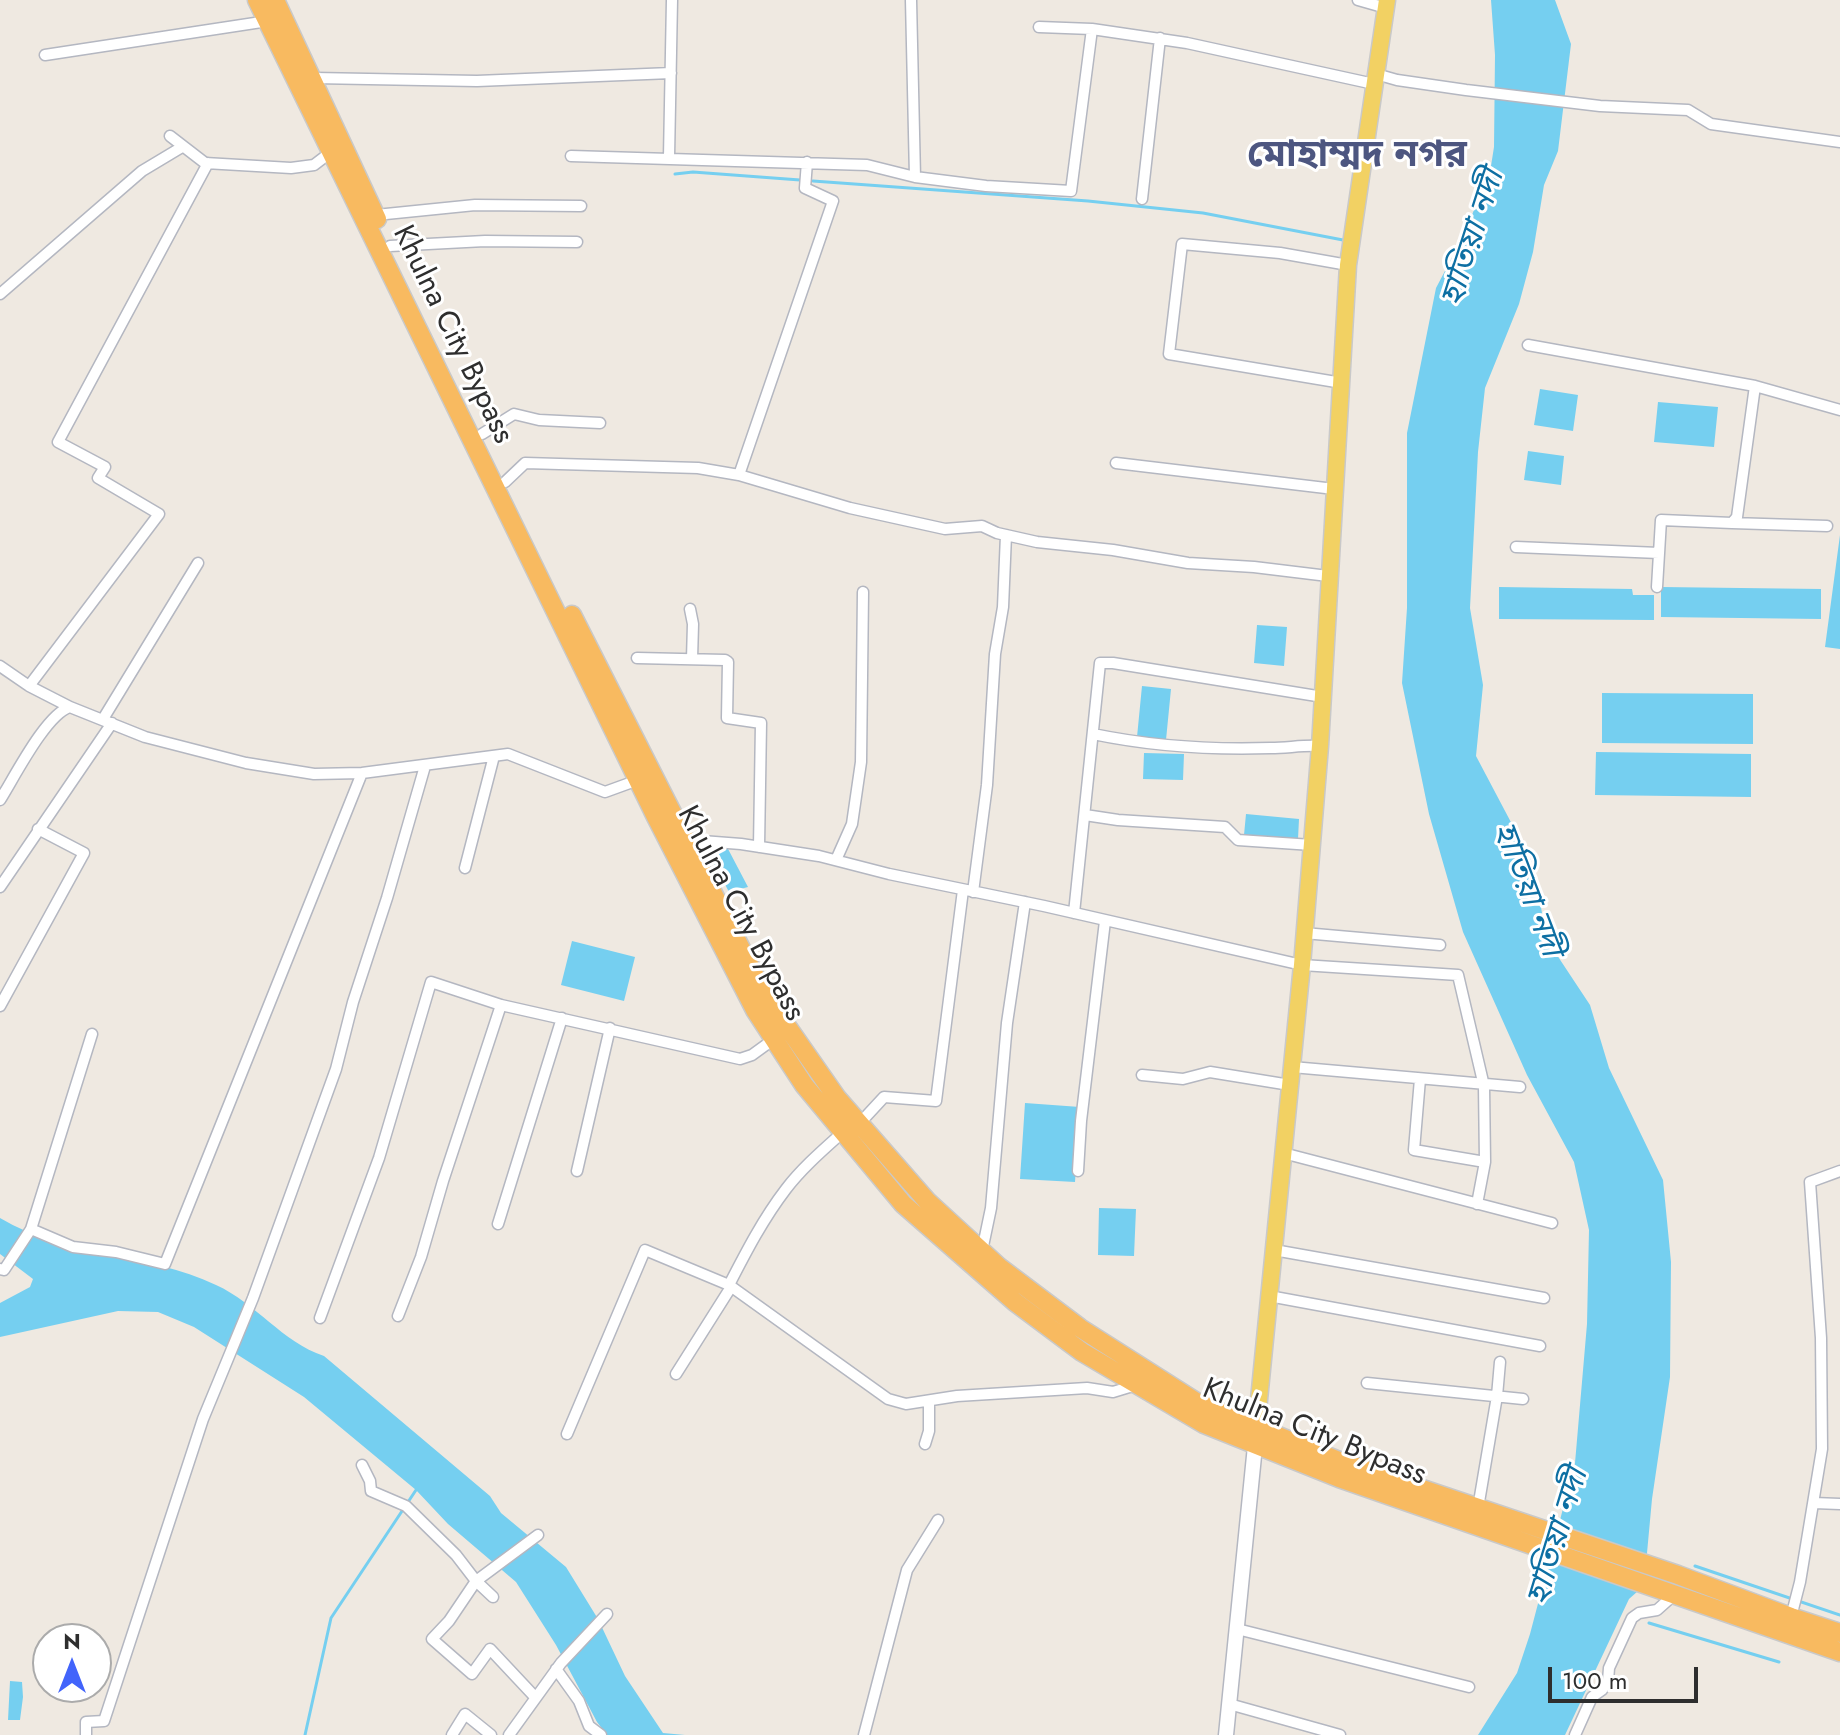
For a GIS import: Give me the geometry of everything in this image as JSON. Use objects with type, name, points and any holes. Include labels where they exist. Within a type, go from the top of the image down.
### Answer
[{"type":"highway","name":"Khulna City Bypass","points":[[257,0],[720,944],[755,1010],[804,1085],[982,1251],[1080,1328],[1198,1403],[1339,1461],[1478,1508],[1510,1528]]},
{"type":"highway","name":"Khulna City Bypass","points":[[275,0],[390,246],[686,845],[763,992],[837,1098],[851,1128],[903,1204],[1015,1302],[1082,1352],[1204,1424],[1255,1446],[1510,1528]]},
{"type":"highway","points":[[1510,1528],[1678,1575],[1840,1633]]},
{"type":"highway","points":[[1510,1528],[1673,1594],[1840,1652]]},
{"type":"main road","points":[[1255,1446],[1320,746],[1348,265],[1386,4]]},
{"type":"street","points":[[669,157],[672,0]]},
{"type":"street","points":[[911,0],[915,177]]},
{"type":"street","points":[[1358,0],[1386,4]]},
{"type":"street","points":[[45,55],[268,21]]},
{"type":"street","points":[[1039,27],[1092,29],[1160,38],[1375,79],[1600,106],[1688,110],[1711,124],[1840,142]]},
{"type":"street","points":[[571,156],[867,165],[915,177],[986,186],[1071,191],[1092,29]]},
{"type":"street","points":[[1142,199],[1160,38]]},
{"type":"street","points":[[314,78],[477,81],[671,73]]},
{"type":"street","points":[[170,136],[208,163],[291,168],[314,165],[331,152]]},
{"type":"street","points":[[0,294],[142,171],[182,147]]},
{"type":"street","points":[[739,475],[833,201],[805,188],[807,162]]},
{"type":"street","points":[[29,686],[159,514],[98,478],[105,467],[58,442],[208,163]]},
{"type":"street","points":[[376,215],[475,205],[581,206]]},
{"type":"street","points":[[390,246],[485,241],[577,242]]},
{"type":"street","points":[[1342,383],[1169,354],[1182,244],[1280,253],[1348,265]]},
{"type":"street","points":[[1528,345],[1755,386],[1840,410]]},
{"type":"street","points":[[1732,523],[1737,517],[1755,386]]},
{"type":"street","points":[[482,434],[514,414],[539,420],[600,423]]},
{"type":"street","points":[[505,482],[525,463],[698,468],[739,475],[850,508],[945,529],[982,526],[1037,542],[1113,550],[1188,563],[1328,576]]},
{"type":"street","points":[[1116,463],[1334,489]]},
{"type":"street","points":[[1657,587],[1661,520],[1827,526]]},
{"type":"street","points":[[676,1374],[730,1286],[758,1230],[785,1189],[808,1163],[884,1097],[936,1101],[987,785],[995,654],[1003,607],[1006,535]]},
{"type":"street","points":[[1516,547],[1659,553]]},
{"type":"street","points":[[0,887],[108,721],[198,563]]},
{"type":"street","points":[[836,860],[852,824],[861,762],[863,592]]},
{"type":"street","points":[[690,609],[692,659]]},
{"type":"street","points":[[637,658],[728,662],[727,718],[761,723],[759,847]]},
{"type":"street","points":[[1074,913],[1100,663],[1323,697]]},
{"type":"street","points":[[0,666],[29,686],[70,707],[145,737],[246,763],[314,774],[362,773],[508,754],[605,792],[638,780]]},
{"type":"street","points":[[0,800],[49,724],[61,709],[70,707]]},
{"type":"street","points":[[1093,734],[1136,743],[1208,747],[1320,746]]},
{"type":"street","points":[[465,868],[494,756]]},
{"type":"street","points":[[86,1735],[86,1722],[104,1721],[203,1419],[253,1298],[336,1069],[353,1002],[425,766]]},
{"type":"street","points":[[30,1230],[73,1247],[116,1252],[165,1264],[362,773]]},
{"type":"street","points":[[1085,815],[1225,827],[1238,840],[1312,845]]},
{"type":"street","points":[[0,1006],[84,853],[38,829]]},
{"type":"street","points":[[686,845],[702,841],[836,860],[1302,965],[1458,975],[1484,1086],[1485,1162],[1477,1204]]},
{"type":"street","points":[[982,1251],[991,1208],[1007,1023],[1025,902]]},
{"type":"street","points":[[1078,1171],[1105,921]]},
{"type":"street","points":[[1304,933],[1440,945]]},
{"type":"street","points":[[320,1318],[379,1158],[431,982],[501,1005],[740,1059],[747,1058],[774,1039]]},
{"type":"street","points":[[398,1316],[421,1257],[501,1005]]},
{"type":"street","points":[[498,1224],[562,1018]]},
{"type":"street","points":[[577,1171],[610,1028]]},
{"type":"street","points":[[4,1266],[30,1230],[92,1034]]},
{"type":"street","points":[[1292,1067],[1520,1087]]},
{"type":"street","points":[[1142,1075],[1183,1079],[1210,1072],[1290,1085]]},
{"type":"street","points":[[1420,1079],[1414,1150],[1485,1162]]},
{"type":"street","points":[[1283,1153],[1552,1223]]},
{"type":"street","points":[[1791,1617],[1822,1449],[1821,1338],[1810,1182],[1840,1171]]},
{"type":"street","points":[[567,1434],[645,1250],[730,1286],[888,1399],[906,1404],[957,1396],[1087,1388],[1113,1392],[1138,1385]]},
{"type":"street","points":[[1274,1250],[1544,1298]]},
{"type":"street","points":[[1269,1296],[1540,1346]]},
{"type":"street","points":[[1478,1508],[1500,1362]]},
{"type":"street","points":[[1367,1383],[1523,1399]]},
{"type":"street","points":[[925,1444],[929,1431],[929,1402]]},
{"type":"street","points":[[1226,1735],[1255,1446]]},
{"type":"street","points":[[362,1465],[371,1491],[406,1506],[493,1597]]},
{"type":"street","points":[[1814,1503],[1840,1504]]},
{"type":"street","points":[[864,1735],[907,1570],[938,1520]]},
{"type":"street","points":[[535,1697],[490,1649],[472,1674],[432,1639],[449,1621],[476,1581],[536,1536]]},
{"type":"street","points":[[1575,1735],[1592,1697],[1608,1681],[1609,1668],[1632,1618],[1639,1613],[1657,1610],[1673,1594]]},
{"type":"street","points":[[509,1735],[559,1666],[605,1616]]},
{"type":"street","points":[[1237,1629],[1469,1687]]},
{"type":"street","points":[[559,1666],[589,1726],[601,1735]]},
{"type":"street","points":[[1229,1704],[1340,1735]]},
{"type":"street","points":[[452,1735],[465,1714],[491,1735]]},
{"type":"water","name":"হাতিয়া নদী","points":[[1491,0],[1555,0],[1571,44],[1558,151],[1544,185],[1533,252],[1519,304],[1485,388],[1478,452],[1470,608],[1483,685],[1476,756],[1533,864],[1547,940],[1590,1005],[1609,1068],[1663,1180],[1671,1262],[1670,1377],[1647,1553],[1638,1591],[1629,1599],[1565,1735],[1478,1735],[1517,1673],[1575,1463],[1587,1324],[1589,1230],[1574,1162],[1527,1075],[1463,932],[1429,814],[1402,683],[1407,608],[1407,433],[1436,288],[1465,233],[1491,166],[1495,55]]},
{"type":"water","points":[[1540,389],[1578,395],[1573,431],[1534,425]]},
{"type":"water","points":[[1658,402],[1718,407],[1714,447],[1654,442]]},
{"type":"water","points":[[1528,451],[1564,456],[1561,485],[1524,480]]},
{"type":"water","points":[[1840,535],[1840,649],[1825,647]]},
{"type":"water","points":[[1499,587],[1632,589],[1633,595],[1654,595],[1654,620],[1499,619]]},
{"type":"water","points":[[1661,587],[1821,589],[1821,619],[1661,617]]},
{"type":"water","points":[[1257,625],[1287,627],[1284,666],[1254,663]]},
{"type":"water","points":[[1142,686],[1171,689],[1166,740],[1137,737]]},
{"type":"water","points":[[1602,693],[1753,694],[1753,744],[1602,743]]},
{"type":"water","points":[[1596,752],[1751,754],[1751,797],[1595,795]]},
{"type":"water","points":[[1144,753],[1184,754],[1183,780],[1143,779]]},
{"type":"water","points":[[1246,814],[1299,819],[1298,839],[1244,835]]},
{"type":"water","points":[[727,847],[748,887],[729,892],[706,848]]},
{"type":"water","points":[[572,941],[635,957],[624,1001],[561,985]]},
{"type":"water","points":[[1025,1103],[1080,1107],[1075,1182],[1020,1179]]},
{"type":"water","points":[[1099,1208],[1136,1209],[1134,1256],[1098,1255]]},
{"type":"water","points":[[0,1218],[52,1241],[163,1266],[216,1285],[244,1302],[295,1342],[324,1356],[490,1496],[501,1513],[566,1567],[598,1619],[625,1676],[663,1733],[685,1735],[607,1735],[516,1582],[448,1524],[416,1490],[304,1397],[194,1327],[158,1312],[118,1311],[0,1337],[0,1303],[30,1287],[33,1279],[0,1254]]},
{"type":"water","points":[[10,1681],[22,1682],[20,1720],[8,1720]]},
{"type":"waterway","points":[[675,174],[693,172],[800,180]]},
{"type":"waterway","points":[[813,181],[1088,201],[1203,213],[1343,240]]},
{"type":"waterway","points":[[305,1735],[331,1618],[416,1490]]},
{"type":"waterway","points":[[1695,1566],[1840,1615]]},
{"type":"waterway","points":[[1649,1623],[1779,1662]]},
{"type":"district","name":"মোহাম্মদ নগর","points":[[1357,157]]}]
